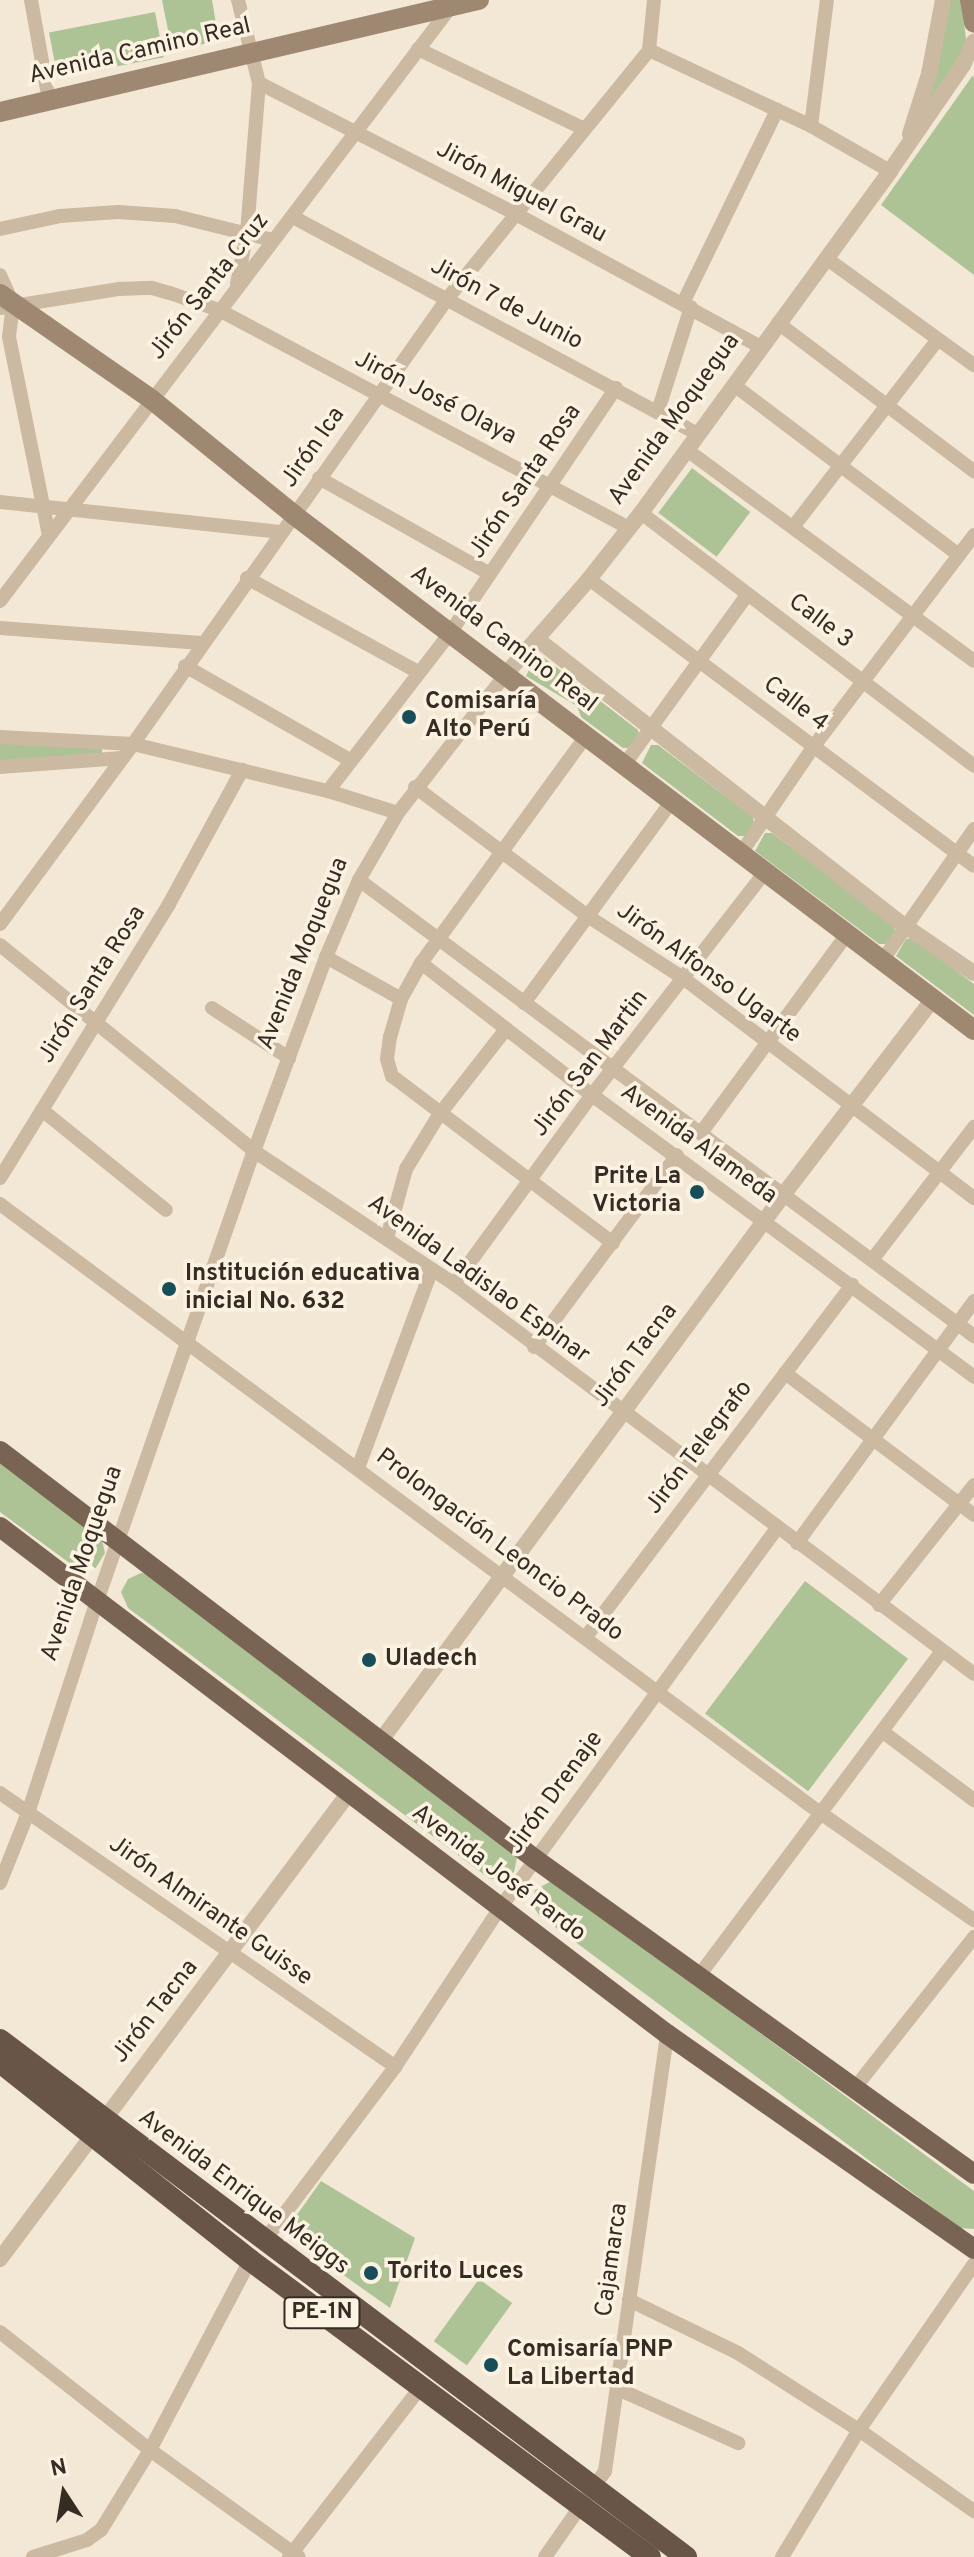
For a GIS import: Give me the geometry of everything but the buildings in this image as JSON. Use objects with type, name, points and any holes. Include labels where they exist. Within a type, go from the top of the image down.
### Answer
[{"type":"highway","name":"Avenida Enrique Meiggs","points":[[0,2040],[250,2260],[421,2387],[587,2498],[686,2557]]},
{"type":"highway","name":"Avenida Enrique Meiggs","points":[[0,2062],[264,2241],[587,2498],[650,2557]]},
{"type":"main road","name":"Avenida Camino Real","points":[[0,112],[452,3],[479,0]]},
{"type":"main road","points":[[970,0],[974,23]]},
{"type":"main road","name":"Avenida Camino Real","points":[[4,302],[151,399],[294,515],[974,1030]]},
{"type":"main road","name":"Avenida José Pardo","points":[[0,1451],[535,1859],[974,2174]]},
{"type":"main road","name":"Avenida José Pardo","points":[[0,1527],[667,2034],[974,2249]]},
{"type":"street","points":[[31,0],[49,100]]},
{"type":"street","points":[[236,289],[247,232],[259,83],[238,0]]},
{"type":"street","points":[[654,0],[649,50],[811,126],[890,171]]},
{"type":"street","points":[[811,126],[827,0]]},
{"type":"street","name":"Avenida Moquegua","points":[[890,171],[908,144],[929,74],[943,0]]},
{"type":"street","name":"Jirón Santa Cruz","points":[[0,601],[452,3]]},
{"type":"street","name":"Avenida Moquegua","points":[[0,1883],[28,1813],[97,1601],[254,1151],[326,957],[359,880],[415,787],[641,513],[890,171],[963,65],[974,41]]},
{"type":"street","points":[[418,49],[582,128]]},
{"type":"street","name":"Jirón Ica","points":[[0,924],[133,744],[200,643],[447,299],[582,128],[649,50]]},
{"type":"street","name":"Jirón Miguel Grau","points":[[259,83],[514,213],[761,347]]},
{"type":"street","points":[[658,411],[687,305],[777,110]]},
{"type":"street","points":[[0,229],[60,216],[118,212],[175,216],[273,240]]},
{"type":"street","name":"Jirón 7 de Junio","points":[[293,217],[697,434]]},
{"type":"street","points":[[826,258],[974,365]]},
{"type":"street","points":[[0,275],[9,337],[49,535]]},
{"type":"street","name":"Jirón José Olaya","points":[[4,302],[152,288],[219,310],[378,396],[552,484],[629,528]]},
{"type":"street","points":[[778,323],[974,471]]},
{"type":"street","points":[[793,527],[937,341]]},
{"type":"street","points":[[734,385],[959,555]]},
{"type":"street","name":"Jirón Santa Rosa","points":[[328,791],[450,633],[616,388]]},
{"type":"street","points":[[687,450],[974,661]]},
{"type":"street","points":[[319,478],[490,574]]},
{"type":"street","points":[[0,502],[279,532]]},
{"type":"street","name":"Calle 3","points":[[641,513],[974,766]]},
{"type":"street","points":[[741,853],[814,746],[911,614],[974,535]]},
{"type":"street","points":[[247,578],[418,672]]},
{"type":"street","name":"Calle 4","points":[[589,579],[974,866]]},
{"type":"street","points":[[624,765],[747,595]]},
{"type":"street","points":[[0,628],[200,643]]},
{"type":"street","points":[[537,639],[905,926],[974,973]]},
{"type":"street","points":[[185,666],[350,760]]},
{"type":"street","points":[[586,736],[421,963],[401,999],[387,1059],[392,1076],[439,1115],[613,1243]]},
{"type":"street","points":[[0,737],[133,744],[328,791],[398,813]]},
{"type":"street","points":[[0,767],[122,758]]},
{"type":"street","name":"Jirón Santa Rosa","points":[[0,1178],[169,904],[242,770]]},
{"type":"street","name":"Jirón Alfonso Ugarte","points":[[415,787],[586,915],[683,978],[974,1198]]},
{"type":"street","points":[[524,1003],[672,801]]},
{"type":"street","points":[[882,961],[974,829]]},
{"type":"street","name":"Jirón San Martin","points":[[454,1284],[592,1095],[765,872]]},
{"type":"street","name":"Avenida Alameda","points":[[359,880],[974,1336]]},
{"type":"street","points":[[701,1133],[847,934]]},
{"type":"street","name":"Avenida Ladislao Espinar","points":[[0,945],[254,1151],[454,1284],[776,1529],[972,1670]]},
{"type":"street","points":[[326,957],[401,999]]},
{"type":"street","name":"Avenida Alameda","points":[[421,963],[592,1095],[974,1377]]},
{"type":"street","name":"Jirón Tacna","points":[[379,1743],[784,1194],[933,999]]},
{"type":"street","points":[[212,1008],[289,1058]]},
{"type":"street","points":[[387,1238],[402,1177],[439,1115],[506,1029]]},
{"type":"street","points":[[42,1110],[166,1210]]},
{"type":"street","points":[[872,1260],[974,1127]]},
{"type":"street","points":[[534,1347],[677,1155]]},
{"type":"street","name":"Prolongación Leoncio Prado","points":[[0,1204],[819,1812],[974,1920]]},
{"type":"street","points":[[358,1468],[432,1269]]},
{"type":"street","name":"Jirón Telegrafo","points":[[585,1638],[852,1285]]},
{"type":"street","points":[[797,1543],[974,1301]]},
{"type":"street","points":[[785,1373],[974,1515]]},
{"type":"street","points":[[879,1605],[974,1485]]},
{"type":"street","name":"Jirón Drenaje","points":[[264,2241],[395,2067],[500,1908],[776,1529]]},
{"type":"street","points":[[698,1977],[942,1651]]},
{"type":"street","points":[[883,1732],[974,1800]]},
{"type":"street","name":"Jirón Almirante Guisse","points":[[0,1793],[395,2067]]},
{"type":"street","name":"Jirón Tacna","points":[[0,2259],[348,1794]]},
{"type":"street","points":[[854,2089],[974,1937]]},
{"type":"street","name":"Cajamarca","points":[[545,2557],[605,2471],[667,2034]]},
{"type":"street","points":[[33,2557],[87,2540],[101,2530],[150,2450],[250,2260]]},
{"type":"street","points":[[782,2557],[859,2430],[974,2264]]},
{"type":"street","points":[[629,2300],[738,2353],[859,2430],[974,2511]]},
{"type":"street","points":[[0,2332],[150,2450],[293,2555],[421,2387]]},
{"type":"street","points":[[618,2389],[738,2443]]},
{"type":"green space","points":[[162,0],[212,0],[219,41],[172,50]]},
{"type":"green space","points":[[948,0],[961,0],[967,46],[926,106]]},
{"type":"green space","points":[[155,12],[164,57],[58,78],[49,33]]},
{"type":"green space","points":[[973,75],[974,79],[974,275],[881,205]]},
{"type":"green space","points":[[692,468],[750,512],[717,557],[658,513]]},
{"type":"green space","points":[[543,657],[638,730],[639,736],[630,748],[623,748],[581,717],[577,706],[526,676],[535,658]]},
{"type":"green space","points":[[0,741],[100,746],[102,753],[0,763]]},
{"type":"green space","points":[[651,745],[658,745],[753,817],[754,823],[745,836],[738,836],[642,763]]},
{"type":"green space","points":[[765,833],[772,833],[894,925],[895,932],[886,944],[879,944],[755,851]]},
{"type":"green space","points":[[913,938],[974,984],[974,1015],[896,956],[906,939]]},
{"type":"green space","points":[[0,1463],[102,1540],[105,1553],[95,1569],[79,1570],[0,1512]]},
{"type":"green space","points":[[141,1573],[147,1574],[518,1853],[514,1872],[504,1879],[490,1879],[128,1608],[121,1592],[128,1579]]},
{"type":"green space","points":[[805,1581],[908,1659],[808,1791],[705,1714]]},
{"type":"green space","points":[[553,1880],[974,2191],[974,2229],[960,2228],[539,1915],[532,1904],[535,1890]]},
{"type":"green space","name":"Torito Luces","points":[[321,2181],[415,2238],[390,2308],[284,2233]]},
{"type":"green space","points":[[479,2279],[512,2303],[467,2365],[434,2341]]},
{"type":"place","name":"Comisaría Alto Perú","points":[[409,717]]},
{"type":"place","name":"Prite La Victoria","points":[[697,1192]]},
{"type":"place","name":"Institución educativa inicial No. 632","points":[[169,1289]]},
{"type":"place","name":"Uladech","points":[[369,1660]]},
{"type":"place","name":"Torito Luces","points":[[371,2273]]},
{"type":"place","name":"Comisaría PNP La Libertad","points":[[491,2365]]}]
